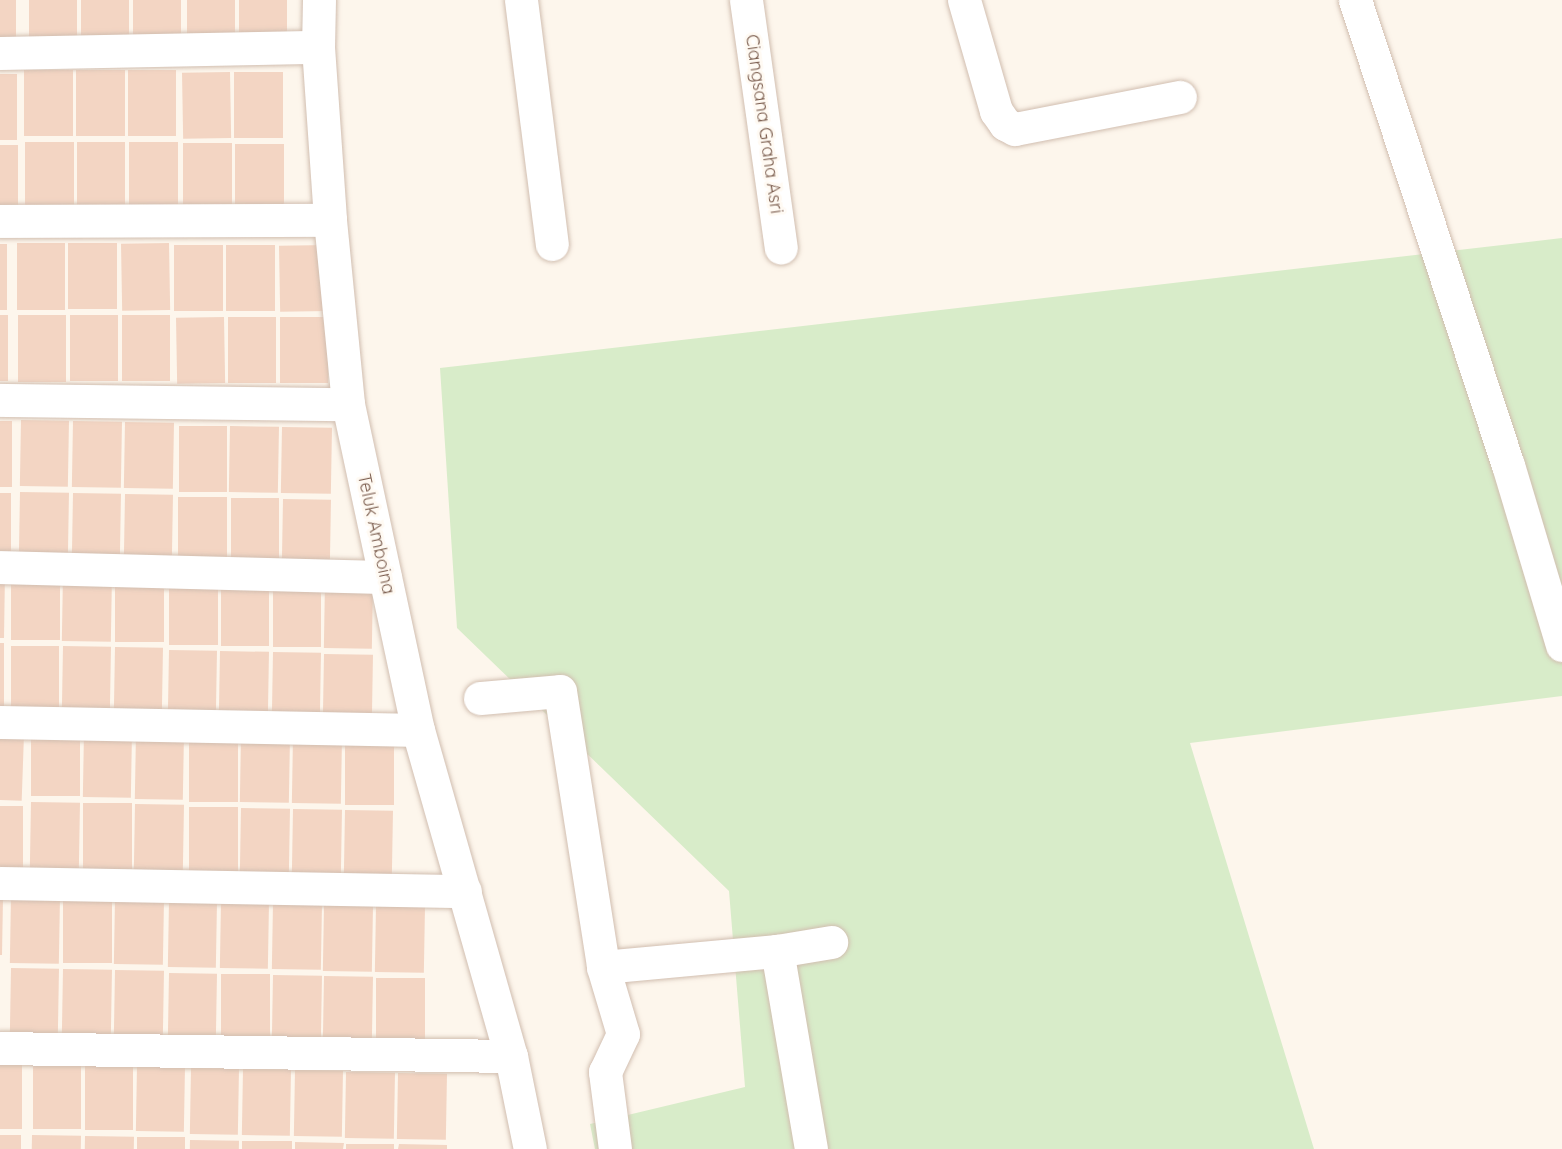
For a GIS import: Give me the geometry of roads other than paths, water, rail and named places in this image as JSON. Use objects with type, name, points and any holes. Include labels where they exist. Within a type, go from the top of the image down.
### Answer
[{"type":"street","name":"Teluk Amboina","points":[[319,0],[318,47],[330,220],[348,404],[418,729],[511,1056],[530,1149]]},
{"type":"street","points":[[521,0],[552,244]]},
{"type":"street","name":"Ciangsana Graha Asri","points":[[746,0],[781,248]]},
{"type":"street","points":[[964,0],[996,111],[1005,124],[1015,129],[1180,97]]},
{"type":"street","points":[[1355,0],[1508,465],[1562,645]]},
{"type":"street","points":[[0,53],[318,47]]},
{"type":"street","points":[[0,221],[330,220]]},
{"type":"street","points":[[0,400],[348,404]]},
{"type":"street","points":[[0,567],[386,577]]},
{"type":"street","points":[[480,698],[560,691],[603,966],[623,1034],[606,1072],[615,1149]]},
{"type":"street","points":[[0,722],[418,729]]},
{"type":"street","points":[[0,883],[465,891]]},
{"type":"street","points":[[603,966],[777,951],[831,942]]},
{"type":"street","points":[[777,951],[811,1149]]},
{"type":"street","points":[[0,1047],[511,1056]]}]
